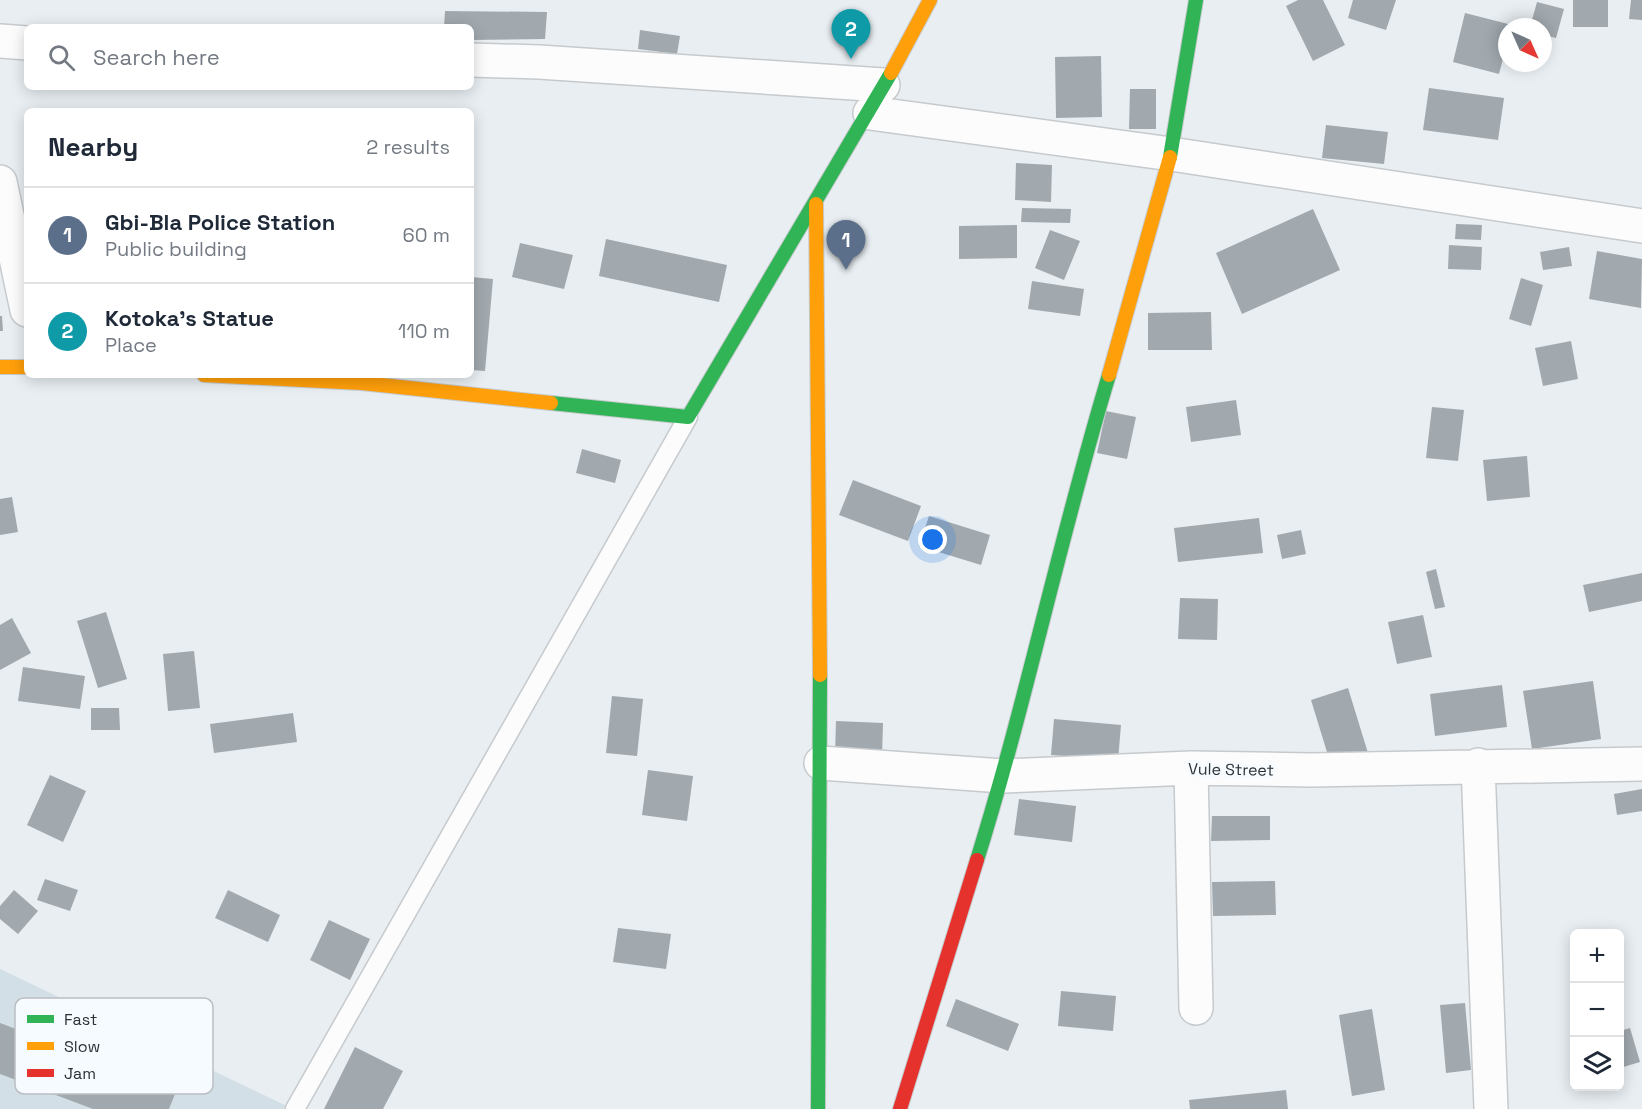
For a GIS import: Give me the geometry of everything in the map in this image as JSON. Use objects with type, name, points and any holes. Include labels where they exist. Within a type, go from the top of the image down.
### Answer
[{"type":"main road","points":[[263,378],[362,383],[688,417],[877,99],[930,0]]},
{"type":"main road","points":[[900,1109],[1003,776],[1077,484],[1110,380],[1171,153],[1196,0]]},
{"type":"main road","points":[[816,204],[821,763],[818,1109]]},
{"type":"main road","points":[[0,367],[24,367]]},
{"type":"street","points":[[0,41],[24,43]]},
{"type":"street","points":[[474,60],[539,62],[877,99],[1171,153],[1642,226]]},
{"type":"street","points":[[0,182],[24,296]]},
{"type":"street","name":"Vule Street","points":[[821,763],[1003,776],[1191,768],[1311,770],[1478,765],[1642,764]]},
{"type":"street","points":[[1478,765],[1491,1109]]},
{"type":"street","points":[[1191,768],[1196,1008]]},
{"type":"lane","points":[[295,1109],[688,417]]},
{"type":"shaded area","points":[[0,969],[61,998],[15,998],[15,1094],[213,1094],[213,1071],[293,1109],[0,1109]]},
{"type":"building","points":[[1298,0],[1323,0],[1345,45],[1313,61],[1286,6]]},
{"type":"building","points":[[1353,0],[1396,0],[1386,30],[1348,18]]},
{"type":"building","points":[[1573,0],[1608,0],[1608,27],[1573,27]]},
{"type":"building","points":[[1631,0],[1642,0],[1642,20],[1629,19]]},
{"type":"building","points":[[1537,2],[1564,9],[1556,38],[1552,37],[1552,18],[1533,18]]},
{"type":"building","points":[[445,11],[547,12],[545,39],[474,40],[474,24],[444,24]]},
{"type":"building","points":[[1465,13],[1498,21],[1499,74],[1453,62]]},
{"type":"building","points":[[640,30],[680,36],[677,54],[638,49]]},
{"type":"building","points":[[1101,56],[1102,117],[1056,118],[1055,57]]},
{"type":"building","points":[[1429,88],[1504,98],[1498,140],[1423,130]]},
{"type":"building","points":[[1130,89],[1156,89],[1156,129],[1129,129]]},
{"type":"building","points":[[1326,125],[1388,132],[1384,164],[1322,158]]},
{"type":"building","points":[[1016,163],[1052,165],[1051,202],[1015,200]]},
{"type":"building","points":[[1022,208],[1071,209],[1070,223],[1021,222]]},
{"type":"building","points":[[1313,209],[1340,270],[1242,314],[1216,253]]},
{"type":"building","points":[[1456,224],[1482,225],[1481,240],[1455,239]]},
{"type":"building","points":[[1017,225],[1017,258],[959,259],[959,226]]},
{"type":"building","points":[[1050,230],[1080,241],[1064,280],[1035,268]]},
{"type":"building","points":[[606,239],[727,265],[719,302],[599,276]]},
{"type":"building","points":[[520,243],[573,255],[564,289],[512,277]]},
{"type":"building","points":[[1449,245],[1482,247],[1481,270],[1448,269]]},
{"type":"building","points":[[1569,247],[1572,266],[1543,270],[1540,252]]},
{"type":"building","points":[[1597,251],[1642,259],[1641,308],[1589,299]]},
{"type":"building","points":[[474,277],[493,279],[485,371],[474,370]]},
{"type":"building","points":[[1521,278],[1543,285],[1531,326],[1509,319]]},
{"type":"building","points":[[1032,281],[1084,289],[1080,316],[1028,309]]},
{"type":"building","points":[[1211,312],[1212,350],[1148,350],[1148,313]]},
{"type":"building","points":[[0,316],[2,316],[3,331],[0,331]]},
{"type":"building","points":[[1571,341],[1578,379],[1543,386],[1535,348]]},
{"type":"building","points":[[1236,400],[1241,435],[1191,442],[1186,407]]},
{"type":"building","points":[[1432,407],[1464,410],[1458,461],[1426,458]]},
{"type":"building","points":[[1106,411],[1136,417],[1127,459],[1097,453]]},
{"type":"building","points":[[582,449],[621,460],[615,483],[576,473]]},
{"type":"building","points":[[1527,456],[1530,497],[1487,501],[1483,460]]},
{"type":"building","points":[[853,480],[921,506],[908,541],[839,515]]},
{"type":"building","points":[[12,497],[18,532],[0,535],[0,499]]},
{"type":"building","points":[[929,516],[990,535],[981,565],[919,546]]},
{"type":"building","points":[[1259,518],[1263,553],[1178,562],[1174,528]]},
{"type":"building","points":[[1301,530],[1306,554],[1282,559],[1277,535]]},
{"type":"building","points":[[1436,569],[1445,607],[1435,609],[1426,572]]},
{"type":"building","points":[[1642,573],[1642,601],[1589,612],[1583,585]]},
{"type":"building","points":[[1180,598],[1218,599],[1217,640],[1178,639]]},
{"type":"building","points":[[106,612],[127,679],[98,688],[77,621]]},
{"type":"building","points":[[1423,615],[1432,657],[1397,664],[1388,622]]},
{"type":"building","points":[[12,618],[31,653],[0,670],[0,625]]},
{"type":"building","points":[[194,651],[200,708],[168,711],[163,654]]},
{"type":"building","points":[[23,667],[85,676],[80,709],[18,701]]},
{"type":"building","points":[[1593,681],[1601,739],[1532,749],[1523,691]]},
{"type":"building","points":[[1502,685],[1507,727],[1435,736],[1430,694]]},
{"type":"building","points":[[1348,688],[1368,753],[1331,765],[1311,700]]},
{"type":"building","points":[[612,696],[643,699],[637,756],[606,753]]},
{"type":"building","points":[[91,708],[119,708],[120,730],[91,730]]},
{"type":"building","points":[[293,713],[297,742],[214,753],[210,724]]},
{"type":"building","points":[[1054,719],[1121,725],[1118,760],[1051,755]]},
{"type":"building","points":[[836,721],[883,723],[882,756],[835,755]]},
{"type":"building","points":[[648,770],[693,776],[687,821],[642,815]]},
{"type":"building","points":[[50,775],[86,791],[63,842],[27,825]]},
{"type":"building","points":[[1642,789],[1642,811],[1617,815],[1614,794]]},
{"type":"building","points":[[1019,799],[1076,806],[1072,842],[1014,835]]},
{"type":"building","points":[[1212,816],[1270,816],[1270,840],[1211,841]]},
{"type":"building","points":[[45,879],[78,890],[70,911],[37,900]]},
{"type":"building","points":[[1275,881],[1276,915],[1213,916],[1212,882]]},
{"type":"building","points":[[14,890],[38,911],[18,934],[0,919],[0,906]]},
{"type":"building","points":[[228,890],[280,915],[268,942],[215,918]]},
{"type":"building","points":[[329,920],[370,939],[350,980],[310,960]]},
{"type":"building","points":[[618,928],[671,934],[666,969],[613,962]]},
{"type":"building","points":[[1061,991],[1116,996],[1113,1031],[1058,1026]]},
{"type":"building","points":[[956,999],[1019,1024],[1008,1051],[946,1026]]},
{"type":"building","points":[[1465,1003],[1471,1070],[1446,1073],[1440,1005]]},
{"type":"building","points":[[1372,1009],[1385,1090],[1352,1096],[1339,1015]]},
{"type":"building","points":[[0,1023],[15,1029],[15,1080],[0,1074]]},
{"type":"building","points":[[1630,1028],[1640,1062],[1624,1067],[1624,1037],[1624,1030]]},
{"type":"building","points":[[355,1047],[403,1071],[383,1109],[324,1109]]},
{"type":"building","points":[[1286,1090],[1288,1109],[1190,1109],[1189,1100]]},
{"type":"building","points":[[53,1094],[175,1094],[169,1109],[93,1109]]},
{"type":"traffic: fast","points":[[1170,157],[1196,0]]},
{"type":"traffic: fast","points":[[551,403],[688,417],[891,73]]},
{"type":"traffic: fast","points":[[977,860],[1012,739],[1109,375]]},
{"type":"traffic: fast","points":[[818,1109],[820,675]]},
{"type":"traffic: slow","points":[[891,73],[930,0]]},
{"type":"traffic: slow","points":[[1109,375],[1170,157]]},
{"type":"traffic: slow","points":[[816,204],[820,675]]},
{"type":"traffic: slow","points":[[0,367],[24,367]]},
{"type":"traffic: slow","points":[[263,378],[362,383],[551,403]]},
{"type":"traffic: jam","points":[[900,1109],[977,860]]},
{"type":"place","name":"Kotoka's Statue","points":[[851,59]]},
{"type":"place","name":"Gbi-Bla Police Station","points":[[846,270]]}]
